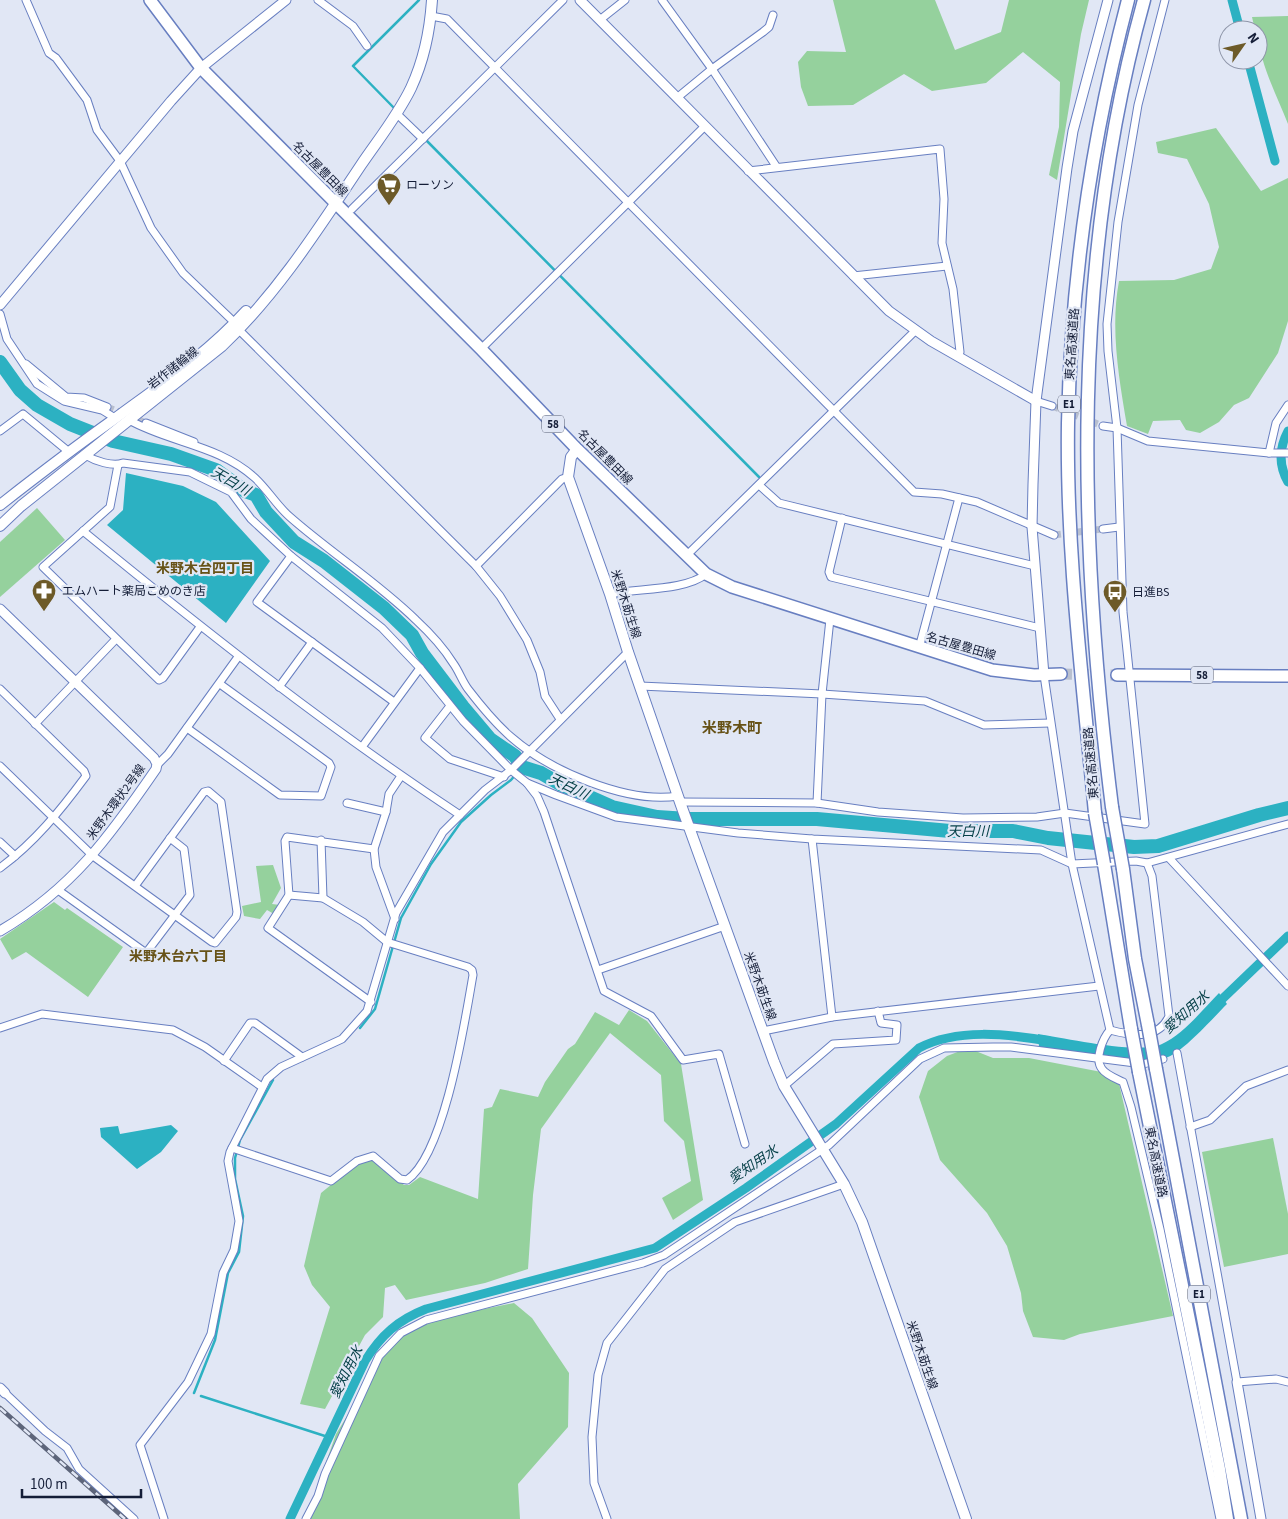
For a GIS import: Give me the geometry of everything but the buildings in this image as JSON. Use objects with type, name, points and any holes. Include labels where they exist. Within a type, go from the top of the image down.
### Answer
[{"type":"highway","name":"東名高速道路","points":[[1128,0],[1107,92],[1088,196],[1073,318],[1070,369],[1069,462],[1074,568],[1095,812],[1139,1072],[1219,1469],[1227,1519]]},
{"type":"highway","name":"東名高速道路","points":[[1144,0],[1122,88],[1102,199],[1094,266],[1089,349],[1087,486],[1095,652],[1112,807],[1123,869],[1135,959],[1148,1025],[1160,1064],[1241,1519]]},
{"type":"main road","name":"名古屋豊田線","points":[[150,0],[201,68],[481,349],[577,450],[706,574],[732,587],[992,670],[1034,675],[1061,674]]},
{"type":"main road","name":"岩作諸輪線","points":[[0,526],[129,420],[237,327],[298,258],[410,90],[427,45],[432,0]]},
{"type":"main road","name":"岩作諸輪線","points":[[0,505],[237,327]]},
{"type":"main road","points":[[568,477],[571,457],[577,450]]},
{"type":"main road","name":"米野木莇生線","points":[[568,477],[610,594],[628,652],[688,825],[784,1086],[844,1184],[879,1268],[966,1519]]},
{"type":"main road","name":"58","points":[[1117,675],[1288,676]]},
{"type":"street","points":[[26,0],[49,53],[56,58],[86,100],[97,130],[120,161],[151,228],[183,273],[476,566],[500,596],[527,640],[540,672],[545,696],[560,719]]},
{"type":"street","points":[[0,305],[120,161],[201,68],[286,0]]},
{"type":"street","points":[[318,0],[353,26],[367,46]]},
{"type":"street","points":[[352,209],[564,0]]},
{"type":"street","points":[[580,0],[601,19],[748,171],[889,311],[915,331],[958,357],[1036,400],[1052,406]]},
{"type":"street","points":[[601,19],[625,0]]},
{"type":"street","points":[[662,0],[712,69],[776,166]]},
{"type":"street","points":[[1108,0],[1073,131],[1067,168],[1036,400],[1032,527],[1050,723],[1072,864],[1110,1030]]},
{"type":"street","points":[[129,420],[164,436],[198,445],[232,460],[255,478],[289,516],[397,602],[445,652],[467,688],[510,736],[529,750],[588,782],[640,796],[680,801],[817,803],[878,812],[963,818],[1037,816],[1065,813],[1145,824],[1123,612],[1117,428],[1107,334],[1118,222],[1138,105],[1165,0]]},
{"type":"street","points":[[678,97],[769,27],[773,15]]},
{"type":"street","points":[[431,16],[447,19],[629,201],[914,492],[977,502],[1054,535]]},
{"type":"street","points":[[396,113],[423,139]]},
{"type":"street","points":[[481,349],[704,126]]},
{"type":"street","points":[[748,171],[776,166],[940,149],[944,199],[942,243],[953,289],[960,352],[958,357]]},
{"type":"street","points":[[854,276],[947,266]]},
{"type":"street","points":[[0,314],[8,339],[38,384],[54,397],[102,410],[113,419]]},
{"type":"street","points":[[686,556],[915,331]]},
{"type":"street","points":[[22,361],[66,397],[84,398],[107,407]]},
{"type":"street","points":[[1270,453],[1276,423],[1288,405]]},
{"type":"street","points":[[0,431],[22,414],[73,449]]},
{"type":"street","points":[[146,423],[191,439],[198,445]]},
{"type":"street","points":[[1103,426],[1117,428],[1148,441],[1270,453],[1288,453]]},
{"type":"street","points":[[90,452],[95,461],[118,465],[123,463],[178,469],[201,476],[231,492],[252,519],[291,556],[382,628],[420,668],[450,706],[537,796],[604,991],[651,1016],[683,1060],[719,1054],[745,1144]]},
{"type":"street","points":[[118,465],[112,505],[43,567],[159,680],[163,678],[200,627]]},
{"type":"street","points":[[476,566],[562,479],[568,477]]},
{"type":"street","points":[[759,485],[779,503],[1035,566]]},
{"type":"street","points":[[919,648],[959,498]]},
{"type":"street","points":[[842,518],[829,575],[932,603],[1040,628]]},
{"type":"street","points":[[1103,529],[1120,527]]},
{"type":"street","points":[[83,531],[238,657],[401,776],[460,815]]},
{"type":"street","points":[[291,556],[257,602],[394,702]]},
{"type":"street","points":[[610,594],[668,586],[700,579],[706,574]]},
{"type":"street","name":"米野木環状2号線","points":[[0,609],[154,758],[157,765],[93,856],[58,890],[18,921],[0,931]]},
{"type":"street","points":[[817,803],[822,694],[830,619]]},
{"type":"street","points":[[35,724],[116,639]]},
{"type":"street","points":[[279,687],[312,642]]},
{"type":"street","points":[[164,1519],[140,1445],[188,1382],[211,1334],[223,1273],[234,1250],[239,1221],[228,1161],[232,1148],[262,1087],[267,1079],[281,1068],[342,1039],[356,1025],[370,1002],[396,913],[443,832],[485,790],[504,777],[628,652]]},
{"type":"street","points":[[157,765],[188,728],[238,657]]},
{"type":"street","points":[[362,747],[420,668]]},
{"type":"street","points":[[188,728],[280,795],[321,796],[331,767],[329,763],[220,684]]},
{"type":"street","points":[[640,686],[822,694],[925,701],[984,725],[1050,723]]},
{"type":"street","points":[[0,689],[86,774],[55,818],[0,868]]},
{"type":"street","points":[[450,706],[425,738],[450,759],[504,777]]},
{"type":"street","points":[[0,766],[93,856],[215,943],[236,917],[220,800],[208,791],[204,792],[136,886]]},
{"type":"street","points":[[395,919],[376,867],[374,849],[386,812],[389,794],[401,776]]},
{"type":"street","points":[[526,783],[580,805],[616,816],[738,833],[812,839],[1041,850],[1072,864],[1136,861],[1147,863],[1288,824]]},
{"type":"street","points":[[347,803],[386,812]]},
{"type":"street","points":[[370,1002],[268,928],[288,895],[287,837],[321,840],[374,849]]},
{"type":"street","points":[[58,890],[144,953],[149,952],[189,898],[190,892],[184,849],[170,838]]},
{"type":"street","points":[[812,839],[832,1017]]},
{"type":"street","points":[[321,840],[323,898]]},
{"type":"street","points":[[0,842],[15,856]]},
{"type":"street","points":[[1169,858],[1288,986]]},
{"type":"street","points":[[1110,1030],[1123,1034],[1152,1034],[1165,1025],[1169,1016],[1152,876],[1147,863]]},
{"type":"street","points":[[232,1148],[331,1181],[357,1161],[373,1156],[404,1181],[410,1178],[424,1161],[442,1115],[462,1039],[472,970],[468,967],[387,942],[363,922],[323,898],[288,895]]},
{"type":"street","points":[[598,970],[725,926]]},
{"type":"street","points":[[763,1031],[832,1017],[1099,986]]},
{"type":"street","points":[[784,1086],[833,1044],[896,1040],[897,1025],[881,1023],[878,1011]]},
{"type":"street","points":[[0,1028],[42,1014],[173,1030],[205,1047],[262,1087]]},
{"type":"street","points":[[224,1061],[250,1023],[255,1023],[302,1057]]},
{"type":"street","points":[[1110,1030],[1102,1040],[1100,1059],[1102,1070],[1123,1082],[1131,1107],[1162,1238],[1220,1519]]},
{"type":"street","points":[[306,1519],[318,1496],[325,1474],[375,1362],[387,1346],[401,1333],[426,1320],[654,1259],[822,1149],[920,1059],[936,1050],[1011,1047],[1143,1064],[1160,1064]]},
{"type":"street","points":[[1177,1053],[1261,1519]]},
{"type":"street","points":[[1190,1126],[1210,1120],[1246,1086],[1288,1070]]},
{"type":"street","points":[[607,1519],[594,1483],[592,1437],[598,1376],[607,1343],[665,1270],[735,1222],[844,1184]]},
{"type":"street","points":[[1237,1382],[1276,1380],[1288,1382]]},
{"type":"street","points":[[2,1391],[45,1431],[67,1448],[79,1469],[134,1519]]},
{"type":"green space","points":[[833,0],[935,0],[955,50],[1001,32],[1009,0],[1089,0],[1081,34],[1057,180],[1049,175],[1059,127],[1060,82],[1023,52],[986,83],[932,91],[904,74],[853,105],[808,106],[801,87],[798,62],[807,51],[846,52]]},
{"type":"green space","points":[[1288,16],[1288,124],[1266,70],[1268,70],[1268,20],[1253,20],[1252,17]]},
{"type":"green space","points":[[1216,128],[1261,191],[1288,178],[1288,321],[1278,353],[1249,398],[1234,405],[1219,422],[1200,433],[1186,430],[1180,420],[1153,421],[1148,434],[1127,426],[1115,335],[1116,299],[1119,281],[1174,280],[1211,269],[1219,247],[1209,204],[1187,159],[1158,153],[1156,142]]},
{"type":"green space","points":[[37,508],[65,540],[0,597],[0,542]]},
{"type":"green space","points":[[273,865],[281,888],[272,904],[280,905],[274,914],[267,910],[260,919],[244,916],[242,906],[261,902],[256,866]]},
{"type":"green space","points":[[54,902],[65,910],[67,908],[123,947],[88,997],[26,952],[12,960],[0,939]]},
{"type":"green space","points":[[629,1010],[647,1021],[681,1064],[703,1200],[673,1220],[662,1198],[691,1181],[684,1141],[664,1121],[661,1075],[610,1033],[541,1129],[533,1195],[528,1269],[485,1283],[406,1300],[395,1285],[385,1288],[383,1317],[365,1335],[325,1409],[300,1404],[330,1307],[312,1285],[304,1266],[321,1193],[358,1163],[373,1157],[404,1185],[409,1185],[420,1177],[478,1199],[484,1109],[492,1107],[500,1089],[538,1097],[545,1082],[568,1049],[575,1044],[595,1012],[619,1025]]},
{"type":"green space","points":[[968,1048],[993,1058],[1029,1058],[1117,1075],[1173,1316],[1080,1334],[1064,1340],[1033,1337],[1023,1311],[1021,1293],[1007,1246],[987,1213],[940,1160],[919,1097],[928,1071],[947,1056]]},
{"type":"green space","points":[[1273,1138],[1288,1214],[1288,1254],[1224,1267],[1202,1152]]},
{"type":"green space","points":[[514,1303],[532,1318],[569,1373],[568,1427],[518,1484],[520,1519],[306,1519],[336,1434],[395,1338],[429,1320]]},
{"type":"water","points":[[126,473],[183,486],[216,502],[270,561],[226,623],[107,525],[123,510]]},
{"type":"water","points":[[1219,993],[1227,1004],[1190,1041],[1175,1054],[1168,1057],[1140,1061],[1122,1060],[1039,1047],[1038,1034],[1120,1047],[1151,1047],[1162,1044],[1185,1028]]},
{"type":"water","points":[[171,1125],[178,1131],[161,1152],[137,1169],[101,1137],[100,1128],[118,1126],[120,1134]]},
{"type":"waterway","points":[[396,110],[353,66],[419,0]]},
{"type":"waterway","name":"愛知用水","points":[[1232,0],[1237,20]]},
{"type":"waterway","name":"愛知用水","points":[[1251,70],[1275,161]]},
{"type":"waterway","points":[[425,139],[759,477]]},
{"type":"waterway","name":"天白川","points":[[0,362],[20,390],[37,405],[70,424],[113,441],[171,454],[216,470],[245,491],[256,495],[266,512],[294,542],[324,561],[384,608],[412,635],[422,653],[490,739],[515,756],[522,767],[541,773],[560,784],[612,807],[657,817],[688,819],[817,819],[950,831],[1013,831],[1048,838],[1134,847],[1158,846],[1288,808]]},
{"type":"waterway","name":"愛知用水","points":[[1288,431],[1281,457],[1283,470],[1288,482]]},
{"type":"waterway","points":[[360,1028],[375,1009],[401,918],[431,864],[461,822],[511,780],[522,767]]},
{"type":"waterway","name":"愛知用水","points":[[1216,1005],[1288,936]]},
{"type":"waterway","name":"愛知用水","points":[[290,1519],[365,1361],[377,1343],[399,1323],[426,1309],[655,1248],[746,1188],[836,1124],[919,1048],[949,1037],[982,1034],[1016,1036],[1049,1041]]},
{"type":"waterway","points":[[194,1393],[215,1340],[228,1273],[239,1252],[243,1216],[235,1179],[235,1158],[240,1140],[273,1080]]},
{"type":"waterway","points":[[201,1396],[328,1437]]},
{"type":"tunnel","points":[[1052,406],[1103,426]]},
{"type":"tunnel","points":[[107,407],[146,423]]},
{"type":"tunnel","points":[[1054,535],[1103,529]]},
{"type":"tunnel","points":[[1061,674],[1117,675]]},
{"type":"railway","points":[[0,1408],[125,1519]]},
{"type":"place","name":"ローソン","points":[[389,206]]},
{"type":"place","name":"エムハート薬局こめのき店","points":[[44,612]]},
{"type":"place","name":"日進BS","points":[[1115,613]]},
{"type":"district","name":"米野木台四丁目","points":[[205,568]]},
{"type":"district","name":"米野木町","points":[[732,728]]},
{"type":"district","name":"米野木台六丁目","points":[[178,956]]}]
